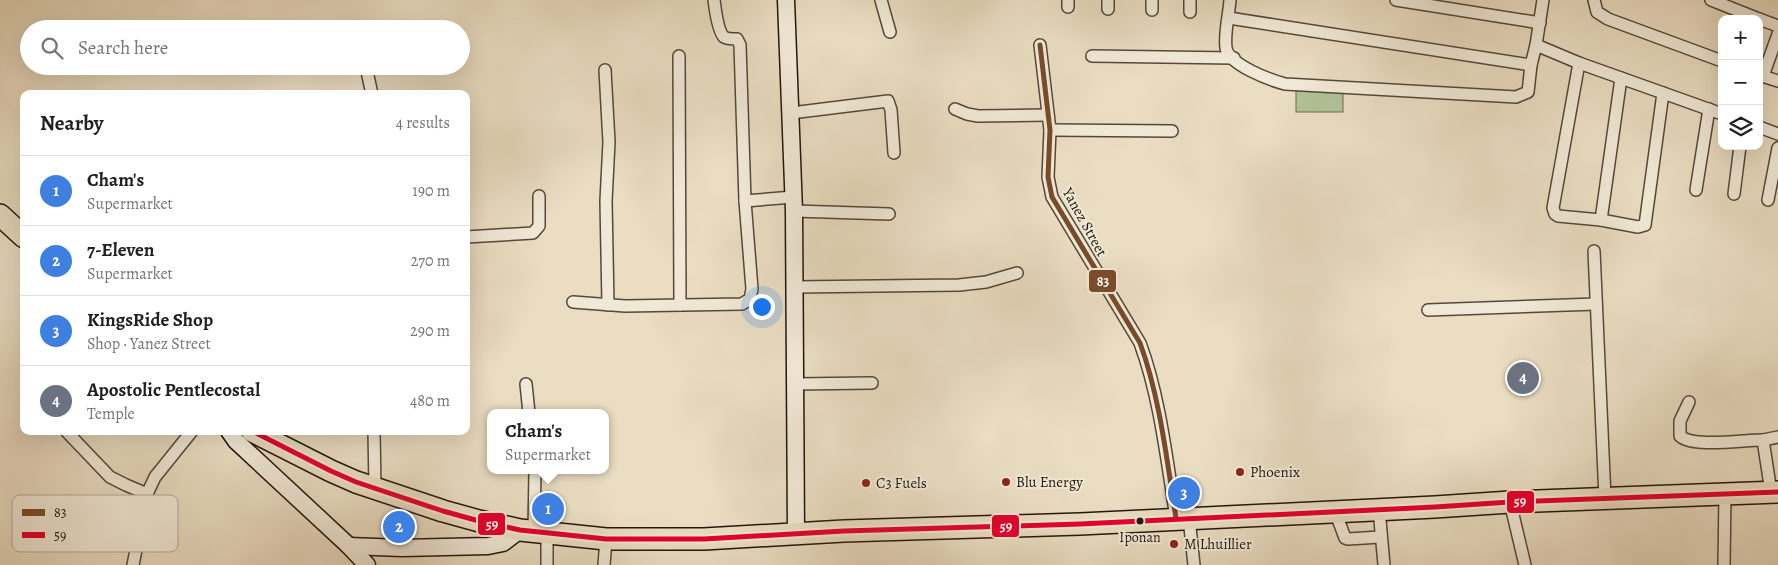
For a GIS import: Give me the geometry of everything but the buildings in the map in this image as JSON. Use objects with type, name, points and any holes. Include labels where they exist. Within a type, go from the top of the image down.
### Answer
[{"type":"highway","points":[[0,215],[20,233]]},
{"type":"highway","points":[[260,435],[331,471],[479,522],[534,532],[606,539],[664,540],[796,535],[844,531],[985,527],[1510,502],[1775,492]]},
{"type":"street","points":[[573,302],[625,306],[742,304],[750,299],[752,290],[745,200],[740,45],[736,40],[726,38],[722,34],[714,0]]},
{"type":"street","points":[[786,0],[793,204],[796,535]]},
{"type":"street","points":[[882,0],[890,32]]},
{"type":"street","points":[[1190,0],[1190,12]]},
{"type":"street","points":[[1230,0],[1226,48],[1238,62],[1258,74],[1285,84],[1503,97],[1516,97],[1528,92],[1542,0]]},
{"type":"street","points":[[1396,0],[1540,23]]},
{"type":"street","points":[[1594,0],[1597,12],[1608,19],[1719,60]]},
{"type":"street","points":[[1711,0],[1749,15]]},
{"type":"street","points":[[1229,18],[1531,65]]},
{"type":"street","points":[[1763,20],[1778,26]]},
{"type":"street","points":[[1763,70],[1778,34]]},
{"type":"street","name":"Yanez Street","points":[[1040,46],[1050,130],[1048,177],[1052,197],[1140,343],[1148,364],[1167,464],[1194,565]]},
{"type":"street","points":[[1536,46],[1718,112]]},
{"type":"street","points":[[679,56],[680,305]]},
{"type":"street","points":[[1092,56],[1234,58]]},
{"type":"street","points":[[1579,63],[1554,208],[1555,214],[1558,216],[1602,220],[1638,227],[1645,226],[1663,93]]},
{"type":"street","points":[[605,70],[609,142],[606,201],[608,305]]},
{"type":"street","points":[[368,75],[371,90]]},
{"type":"street","points":[[1763,76],[1778,81]]},
{"type":"street","points":[[1602,220],[1621,78]]},
{"type":"street","points":[[791,113],[888,101],[891,110],[894,153]]},
{"type":"street","points":[[955,109],[978,116],[1048,115]]},
{"type":"street","points":[[1696,190],[1709,109]]},
{"type":"street","points":[[1763,128],[1778,134]]},
{"type":"street","points":[[1050,130],[1172,131]]},
{"type":"street","points":[[1768,200],[1775,180],[1778,148]]},
{"type":"street","points":[[1734,194],[1740,150]]},
{"type":"street","points":[[470,237],[533,233],[539,226],[539,196]]},
{"type":"street","points":[[745,200],[889,214]]},
{"type":"street","points":[[1594,251],[1605,498]]},
{"type":"street","points":[[794,287],[958,285],[986,282],[1017,273]]},
{"type":"street","points":[[1428,310],[1596,304]]},
{"type":"street","points":[[795,384],[872,383]]},
{"type":"street","points":[[526,384],[529,409]]},
{"type":"street","points":[[1689,402],[1680,421],[1680,436],[1685,440],[1701,442],[1763,440],[1778,437]]},
{"type":"street","points":[[70,435],[110,477],[147,494],[155,477],[189,435]]},
{"type":"street","points":[[232,435],[367,565]]},
{"type":"street","points":[[374,435],[376,488]]},
{"type":"street","points":[[1763,440],[1775,492]]},
{"type":"street","points":[[535,474],[534,532],[547,565]]},
{"type":"street","points":[[1724,565],[1725,494]]},
{"type":"street","points":[[1510,502],[1525,565]]},
{"type":"street","points":[[1379,509],[1384,565]]},
{"type":"street","points":[[1336,511],[1345,538],[1380,537]]},
{"type":"street","points":[[349,546],[402,548],[488,546],[534,532]]},
{"type":"street","points":[[604,565],[606,539]]},
{"type":"street","points":[[133,565],[136,552]]},
{"type":"green space","points":[[1296,88],[1343,88],[1343,112],[1296,112]]},
{"type":"transit line","name":"83","points":[[1040,45],[1050,130],[1048,177],[1052,197],[1140,343],[1158,407],[1176,518]]},
{"type":"transit line","name":"59","points":[[260,435],[356,482],[443,511],[520,530],[606,539],[704,539],[844,531],[1080,524],[1510,502],[1778,492]]},
{"type":"place","name":"Apostolic Pentlecostal","points":[[1523,378]]},
{"type":"place","name":"Phoenix","points":[[1240,472]]},
{"type":"place","name":"Blu Energy","points":[[1006,482]]},
{"type":"place","name":"C3 Fuels","points":[[866,483]]},
{"type":"place","name":"KingsRide Shop","points":[[1184,493]]},
{"type":"place","name":"Cham's","points":[[548,509]]},
{"type":"place","name":"Iponan","points":[[1140,521]]},
{"type":"place","name":"7-Eleven","points":[[399,527]]},
{"type":"place","name":"M Lhuillier","points":[[1174,544]]}]
